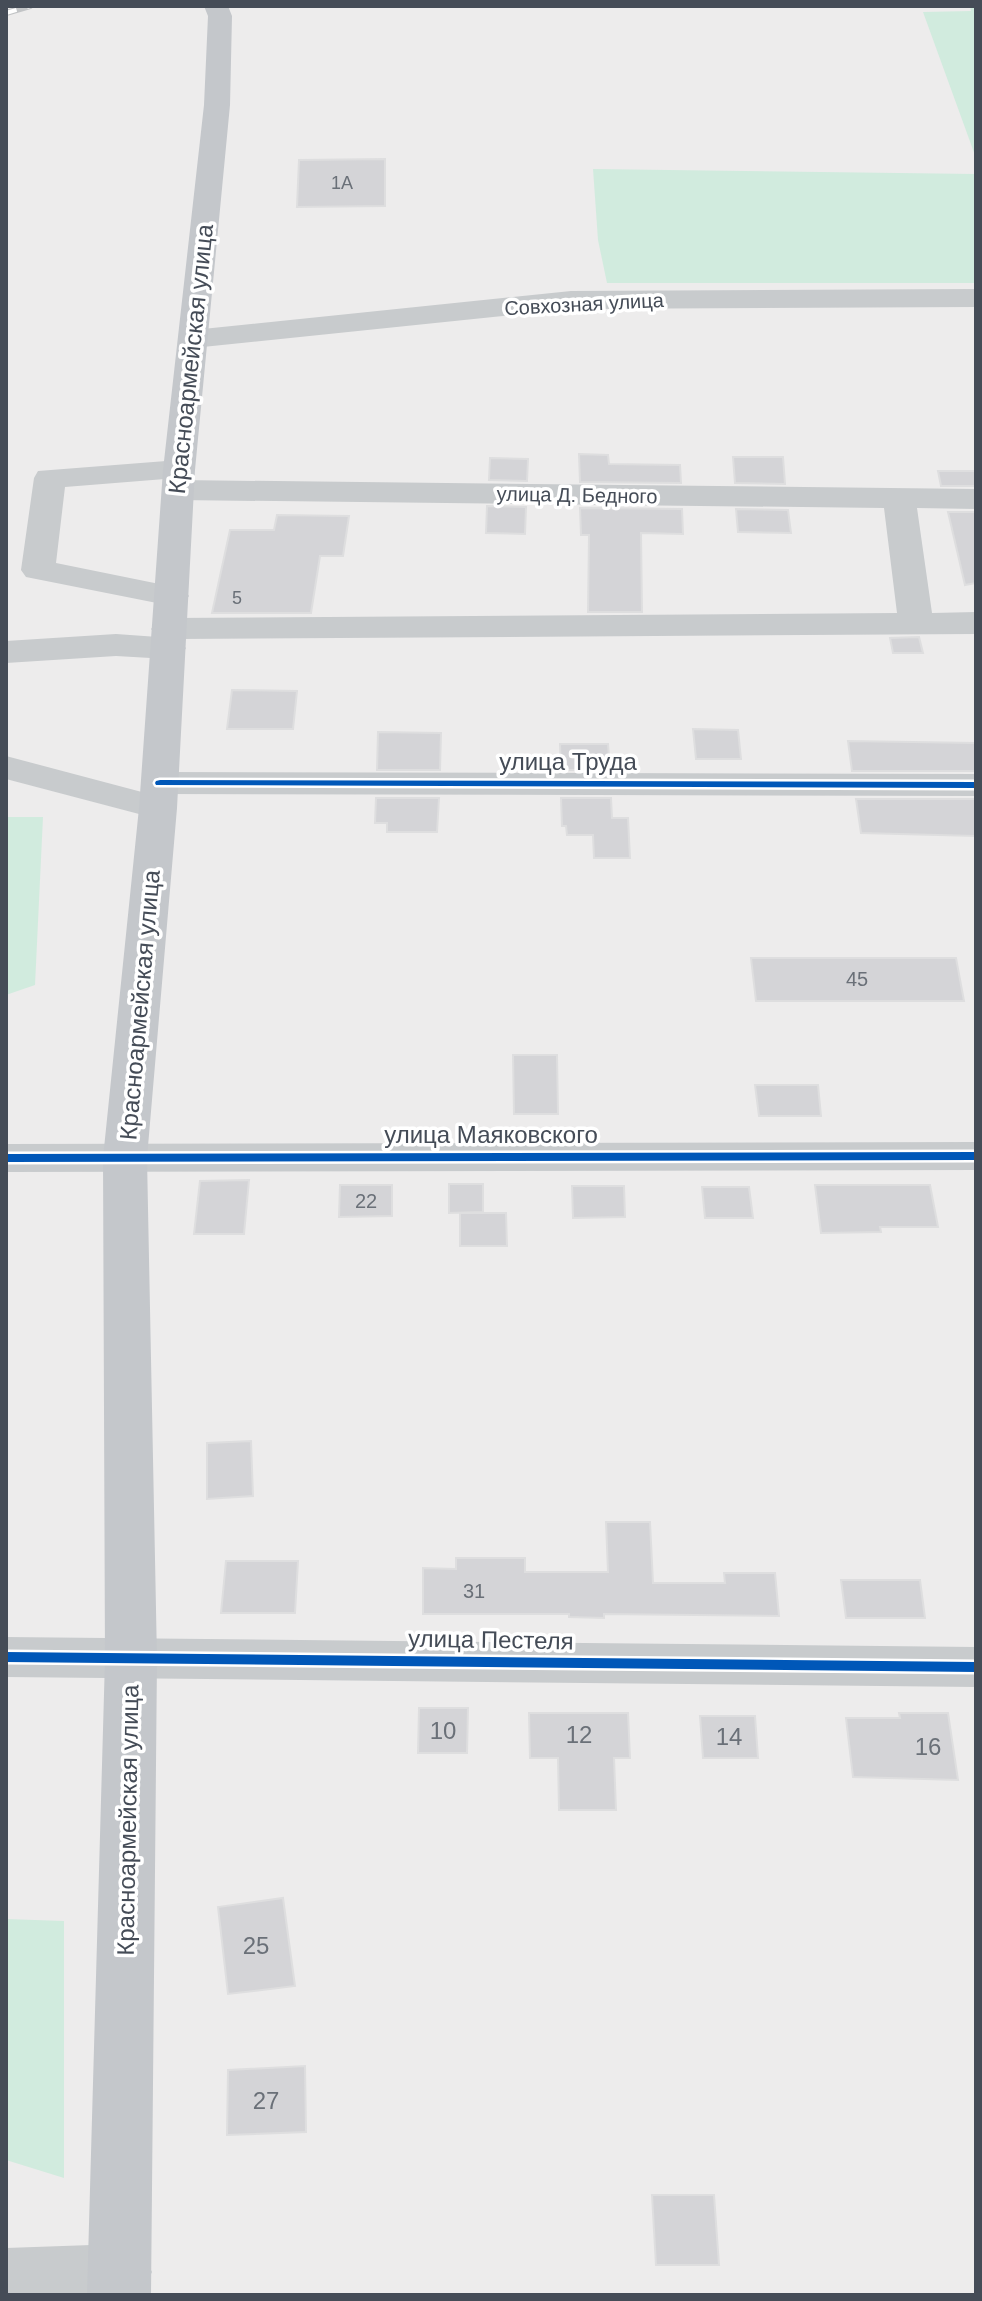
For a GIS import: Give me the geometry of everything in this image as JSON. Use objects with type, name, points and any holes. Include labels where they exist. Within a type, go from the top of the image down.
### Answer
[{"type":"main road","name":"Красноармейская улица","points":[[119,2284],[131,1659],[125,1158],[159,796],[179,480],[217,105],[220,16],[216,6]]},
{"type":"street","name":"Совхозная улица","points":[[193,339],[571,300],[976,298]]},
{"type":"street","name":"улица Д. Бедного","points":[[170,624],[38,570],[50,478],[976,499]]},
{"type":"street","points":[[899,498],[916,622]]},
{"type":"street","points":[[6,652],[116,645],[170,624],[976,623]]},
{"type":"street","name":"улица Труда","points":[[6,767],[159,796],[976,785]]},
{"type":"street","name":"улица Маяковского","points":[[6,1158],[976,1156]]},
{"type":"street","name":"улица Пестеля","points":[[6,1657],[976,1667]]},
{"type":"street","points":[[6,2276],[119,2284]]},
{"type":"green space","points":[[970,6],[976,6],[976,158],[923,12],[971,11]]},
{"type":"green space","points":[[593,169],[976,174],[976,283],[607,283],[598,240]]},
{"type":"green space","points":[[6,817],[43,817],[35,985],[6,995]]},
{"type":"green space","points":[[6,1919],[64,1921],[64,2178],[6,2160]]},
{"type":"building","points":[[385,159],[385,206],[297,207],[299,160]]},
{"type":"building","points":[[579,454],[608,455],[609,464],[680,465],[681,483],[580,482]]},
{"type":"building","points":[[733,457],[783,457],[785,484],[735,483]]},
{"type":"building","points":[[490,458],[528,459],[527,481],[489,480]]},
{"type":"building","points":[[938,471],[976,471],[976,486],[941,486]]},
{"type":"building","points":[[487,506],[526,507],[525,534],[486,533]]},
{"type":"building","points":[[580,508],[682,509],[683,534],[641,533],[642,612],[588,612],[589,535],[581,535]]},
{"type":"building","points":[[736,509],[788,510],[791,533],[738,532]]},
{"type":"building","points":[[948,512],[976,512],[976,583],[965,585]]},
{"type":"building","points":[[277,515],[349,516],[343,556],[320,556],[311,613],[212,613],[230,530],[274,530]]},
{"type":"building","points":[[919,637],[923,653],[893,653],[890,638]]},
{"type":"building","points":[[232,690],[297,691],[293,729],[227,729]]},
{"type":"building","points":[[693,729],[738,730],[741,759],[696,759]]},
{"type":"building","points":[[378,732],[441,733],[440,770],[377,770]]},
{"type":"building","points":[[848,741],[976,743],[976,771],[852,771]]},
{"type":"building","points":[[560,744],[608,744],[610,770],[561,770]]},
{"type":"building","points":[[376,798],[439,798],[437,832],[387,832],[387,823],[375,823]]},
{"type":"building","points":[[561,798],[611,798],[612,818],[628,818],[630,858],[594,858],[593,835],[567,835],[566,826],[562,826]]},
{"type":"building","points":[[856,799],[976,799],[976,836],[861,833]]},
{"type":"building","points":[[751,958],[956,958],[964,1001],[756,1001]]},
{"type":"building","points":[[513,1055],[557,1055],[558,1114],[514,1114]]},
{"type":"building","points":[[755,1085],[818,1085],[821,1116],[759,1116]]},
{"type":"building","points":[[249,1180],[244,1234],[194,1234],[200,1181]]},
{"type":"building","points":[[449,1184],[483,1184],[483,1212],[449,1213]]},
{"type":"building","points":[[340,1185],[392,1185],[392,1216],[339,1217]]},
{"type":"building","points":[[815,1185],[930,1185],[938,1227],[880,1227],[881,1232],[821,1233]]},
{"type":"building","points":[[572,1186],[624,1186],[625,1217],[573,1218]]},
{"type":"building","points":[[702,1187],[749,1187],[753,1218],[705,1218]]},
{"type":"building","points":[[460,1213],[506,1213],[507,1246],[460,1246]]},
{"type":"building","points":[[251,1441],[253,1496],[207,1499],[207,1443]]},
{"type":"building","points":[[606,1522],[650,1522],[653,1583],[725,1583],[724,1573],[775,1573],[779,1616],[604,1614],[604,1618],[569,1617],[569,1614],[423,1614],[423,1568],[456,1569],[456,1558],[525,1558],[525,1572],[608,1572]]},
{"type":"building","points":[[226,1561],[298,1561],[295,1613],[221,1613]]},
{"type":"building","points":[[841,1580],[920,1580],[925,1618],[846,1618]]},
{"type":"building","points":[[419,1708],[468,1708],[467,1753],[418,1753]]},
{"type":"building","points":[[529,1713],[628,1713],[630,1758],[614,1758],[616,1810],[559,1810],[558,1758],[530,1758]]},
{"type":"building","points":[[899,1713],[948,1713],[958,1780],[853,1777],[846,1718],[900,1718]]},
{"type":"building","points":[[700,1716],[755,1716],[758,1758],[703,1758]]},
{"type":"building","points":[[283,1898],[295,1986],[228,1994],[218,1907]]},
{"type":"building","points":[[305,2066],[306,2132],[227,2135],[228,2070]]},
{"type":"building","points":[[652,2195],[714,2195],[719,2265],[656,2265]]},
{"type":"railway","points":[[6,13],[30,6]]},
{"type":"cycle path","points":[[160,783],[976,785]]},
{"type":"cycle path","points":[[6,1158],[976,1156]]},
{"type":"cycle path","points":[[6,1657],[976,1667]]}]
